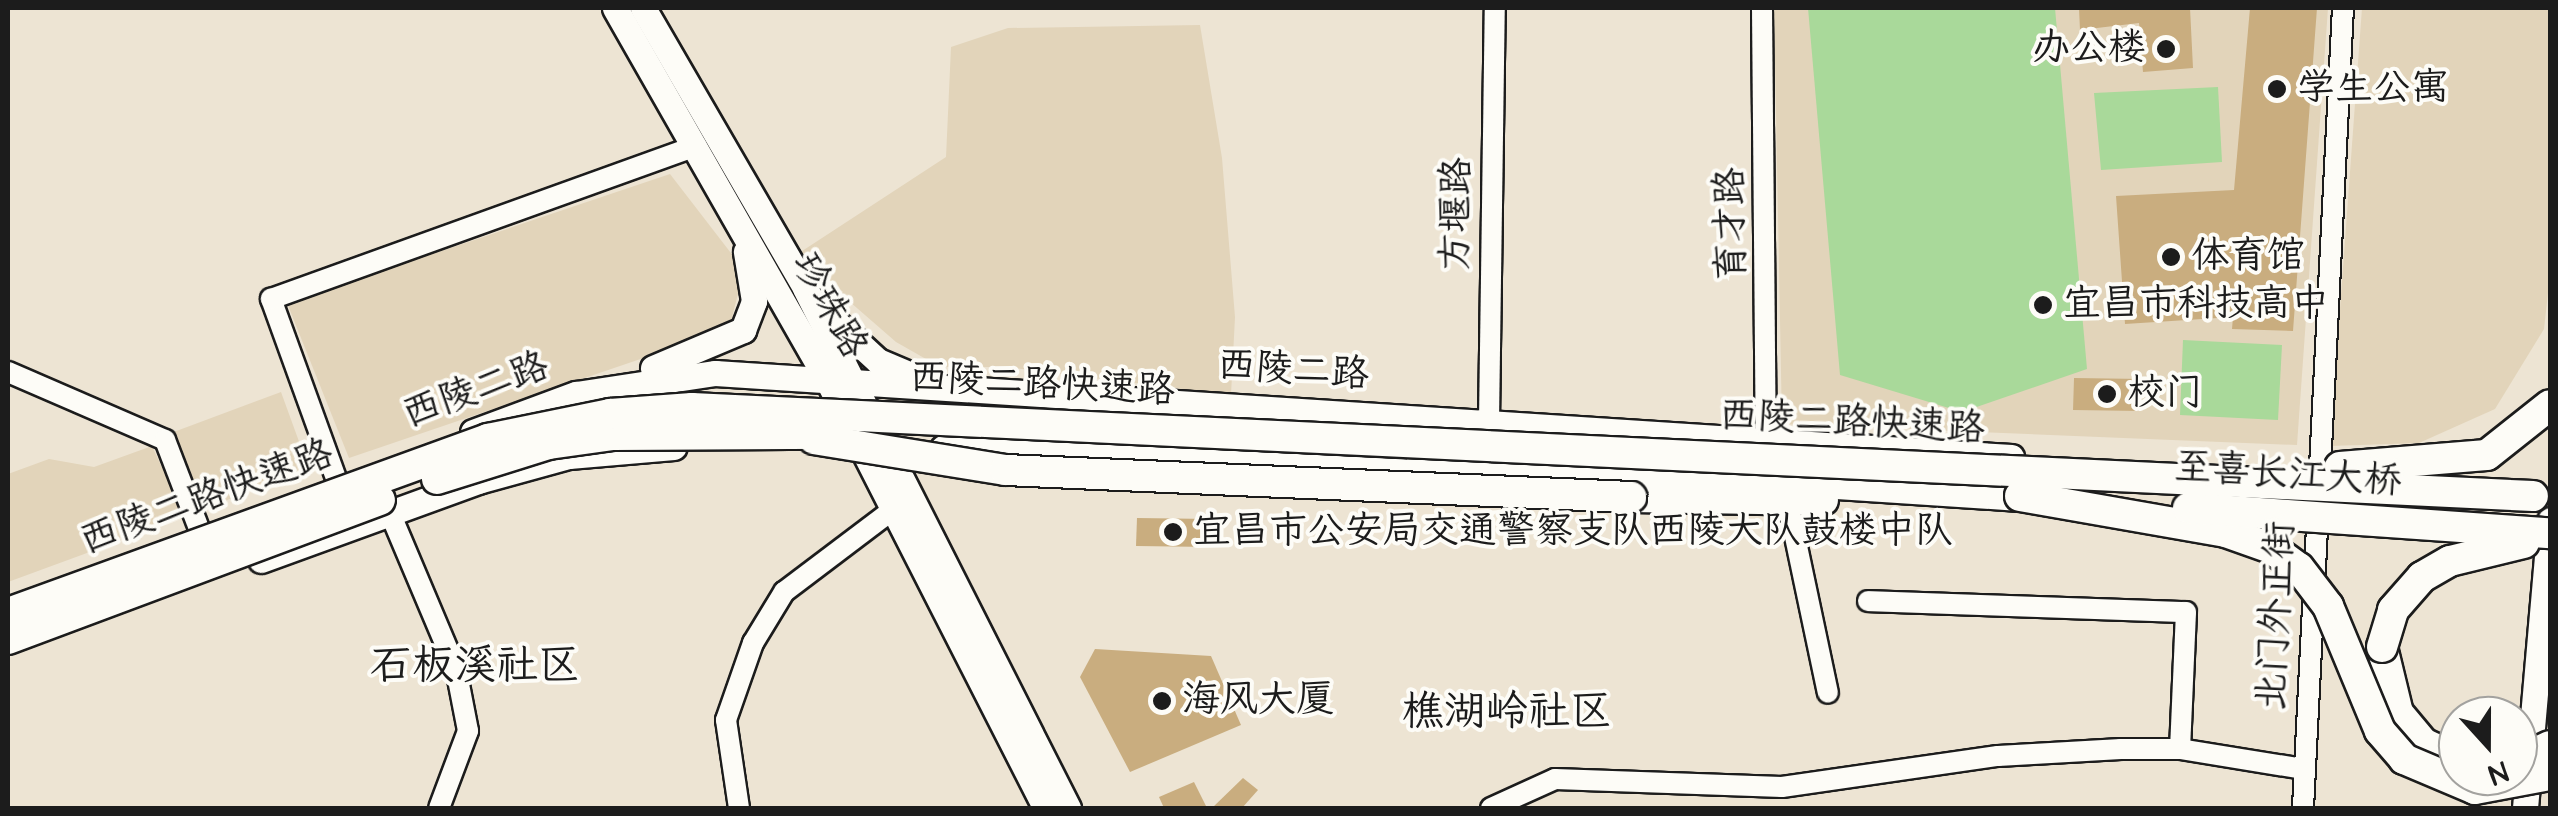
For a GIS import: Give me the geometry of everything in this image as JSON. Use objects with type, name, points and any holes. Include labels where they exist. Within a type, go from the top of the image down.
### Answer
[{"type":"highway","points":[[2107,475],[2433,466],[2487,455],[2550,405]]},
{"type":"highway","name":"西陵二路快速路","points":[[8,614],[488,439],[610,414],[692,408],[2107,475]]},
{"type":"highway","name":"西陵二路快速路","points":[[8,639],[550,444],[667,432],[1244,446],[2020,496]]},
{"type":"highway","points":[[782,432],[1006,470],[1631,497],[1842,499]]},
{"type":"highway","name":"至喜长江大桥","points":[[2107,475],[2550,496]]},
{"type":"highway","points":[[2020,496],[2226,532],[2270,548],[2322,597],[2380,731],[2404,759],[2475,789],[2550,775]]},
{"type":"highway","name":"至喜长江大桥","points":[[2020,496],[2550,535]]},
{"type":"highway","points":[[2438,750],[2423,743],[2391,699],[2382,647],[2393,610],[2422,577],[2450,561],[2550,535]]},
{"type":"main road","name":"珍珠路","points":[[615,8],[827,379],[875,445],[1068,808]]},
{"type":"main road","name":"珍珠路","points":[[642,8],[805,288],[853,380],[894,508],[1046,808]]},
{"type":"main road","points":[[576,394],[743,330],[754,301],[752,268],[719,187]]},
{"type":"main road","points":[[805,288],[878,361],[937,386]]},
{"type":"main road","name":"西陵二路","points":[[8,601],[576,394],[686,375],[853,380],[2322,477],[2550,487]]},
{"type":"main road","points":[[8,652],[390,513],[569,456],[726,442],[875,445],[1786,498]]},
{"type":"main road","points":[[1842,499],[2550,535],[2525,808]]},
{"type":"street","name":"方堰路","points":[[1489,421],[1494,8]]},
{"type":"street","name":"育才路","points":[[1762,8],[1766,439]]},
{"type":"street","name":"北门外正街","points":[[2302,808],[2314,523],[2322,477],[2343,8]]},
{"type":"street","points":[[338,481],[271,299],[696,146]]},
{"type":"street","points":[[8,372],[165,440],[200,531]]},
{"type":"street","points":[[1786,498],[1828,693]]},
{"type":"street","points":[[739,808],[726,720],[753,643],[784,592],[894,508]]},
{"type":"street","points":[[390,513],[456,669],[468,731],[439,808]]},
{"type":"street","points":[[1868,602],[2186,612],[2180,749]]},
{"type":"street","points":[[1491,808],[1555,779],[1782,787],[1998,756],[2180,749],[2304,770]]},
{"type":"shaded area","name":"宜昌市科技高中","points":[[1774,8],[2328,8],[2297,445],[1782,424]]},
{"type":"shaded area","points":[[2362,8],[2550,8],[2550,275],[2544,329],[2495,409],[2419,443],[2330,446]]},
{"type":"shaded area","points":[[1200,25],[1222,158],[1235,317],[1231,395],[1006,367],[940,367],[896,342],[796,255],[946,157],[951,47],[1008,28]]},
{"type":"shaded area","points":[[670,174],[744,270],[729,329],[349,458],[287,303]]},
{"type":"shaded area","points":[[281,392],[309,469],[201,510],[171,433]]},
{"type":"shaded area","points":[[152,446],[185,517],[8,582],[8,474],[49,459],[94,467]]},
{"type":"green space","points":[[1808,8],[2055,8],[2087,369],[1962,412],[1840,375]]},
{"type":"green space","points":[[2218,87],[2222,162],[2101,170],[2094,93]]},
{"type":"green space","points":[[2183,340],[2282,345],[2278,420],[2180,415]]},
{"type":"building","name":"办公楼","points":[[2079,8],[2190,8],[2193,68],[2143,72],[2139,23],[2080,30]]},
{"type":"building","points":[[2250,8],[2317,8],[2293,331],[2232,329],[2233,317],[2125,324],[2116,196],[2234,190]]},
{"type":"building","name":"校门","points":[[2074,378],[2142,379],[2141,411],[2073,410]]},
{"type":"building","name":"宜昌市公安局交通警察支队西陵大队鼓楼中队","points":[[1137,518],[1211,519],[1210,547],[1136,546]]},
{"type":"building","name":"海风大厦","points":[[1095,649],[1211,656],[1241,725],[1130,772],[1080,677]]},
{"type":"building","points":[[1243,778],[1258,790],[1242,808],[1212,808]]},
{"type":"building","points":[[1194,782],[1207,808],[1164,808],[1159,797]]},
{"type":"place","name":"办公楼","points":[[2166,49]]},
{"type":"place","name":"学生公寓","points":[[2277,89]]},
{"type":"place","name":"体育馆","points":[[2171,257]]},
{"type":"place","name":"宜昌市科技高中","points":[[2043,305]]},
{"type":"place","name":"校门","points":[[2107,394]]},
{"type":"place","name":"宜昌市公安局交通警察支队西陵大队鼓楼中队","points":[[1173,532]]},
{"type":"place","name":"海风大厦","points":[[1162,701]]},
{"type":"district","name":"石板溪社区","points":[[475,666]]},
{"type":"district","name":"樵湖岭社区","points":[[1507,712]]}]
